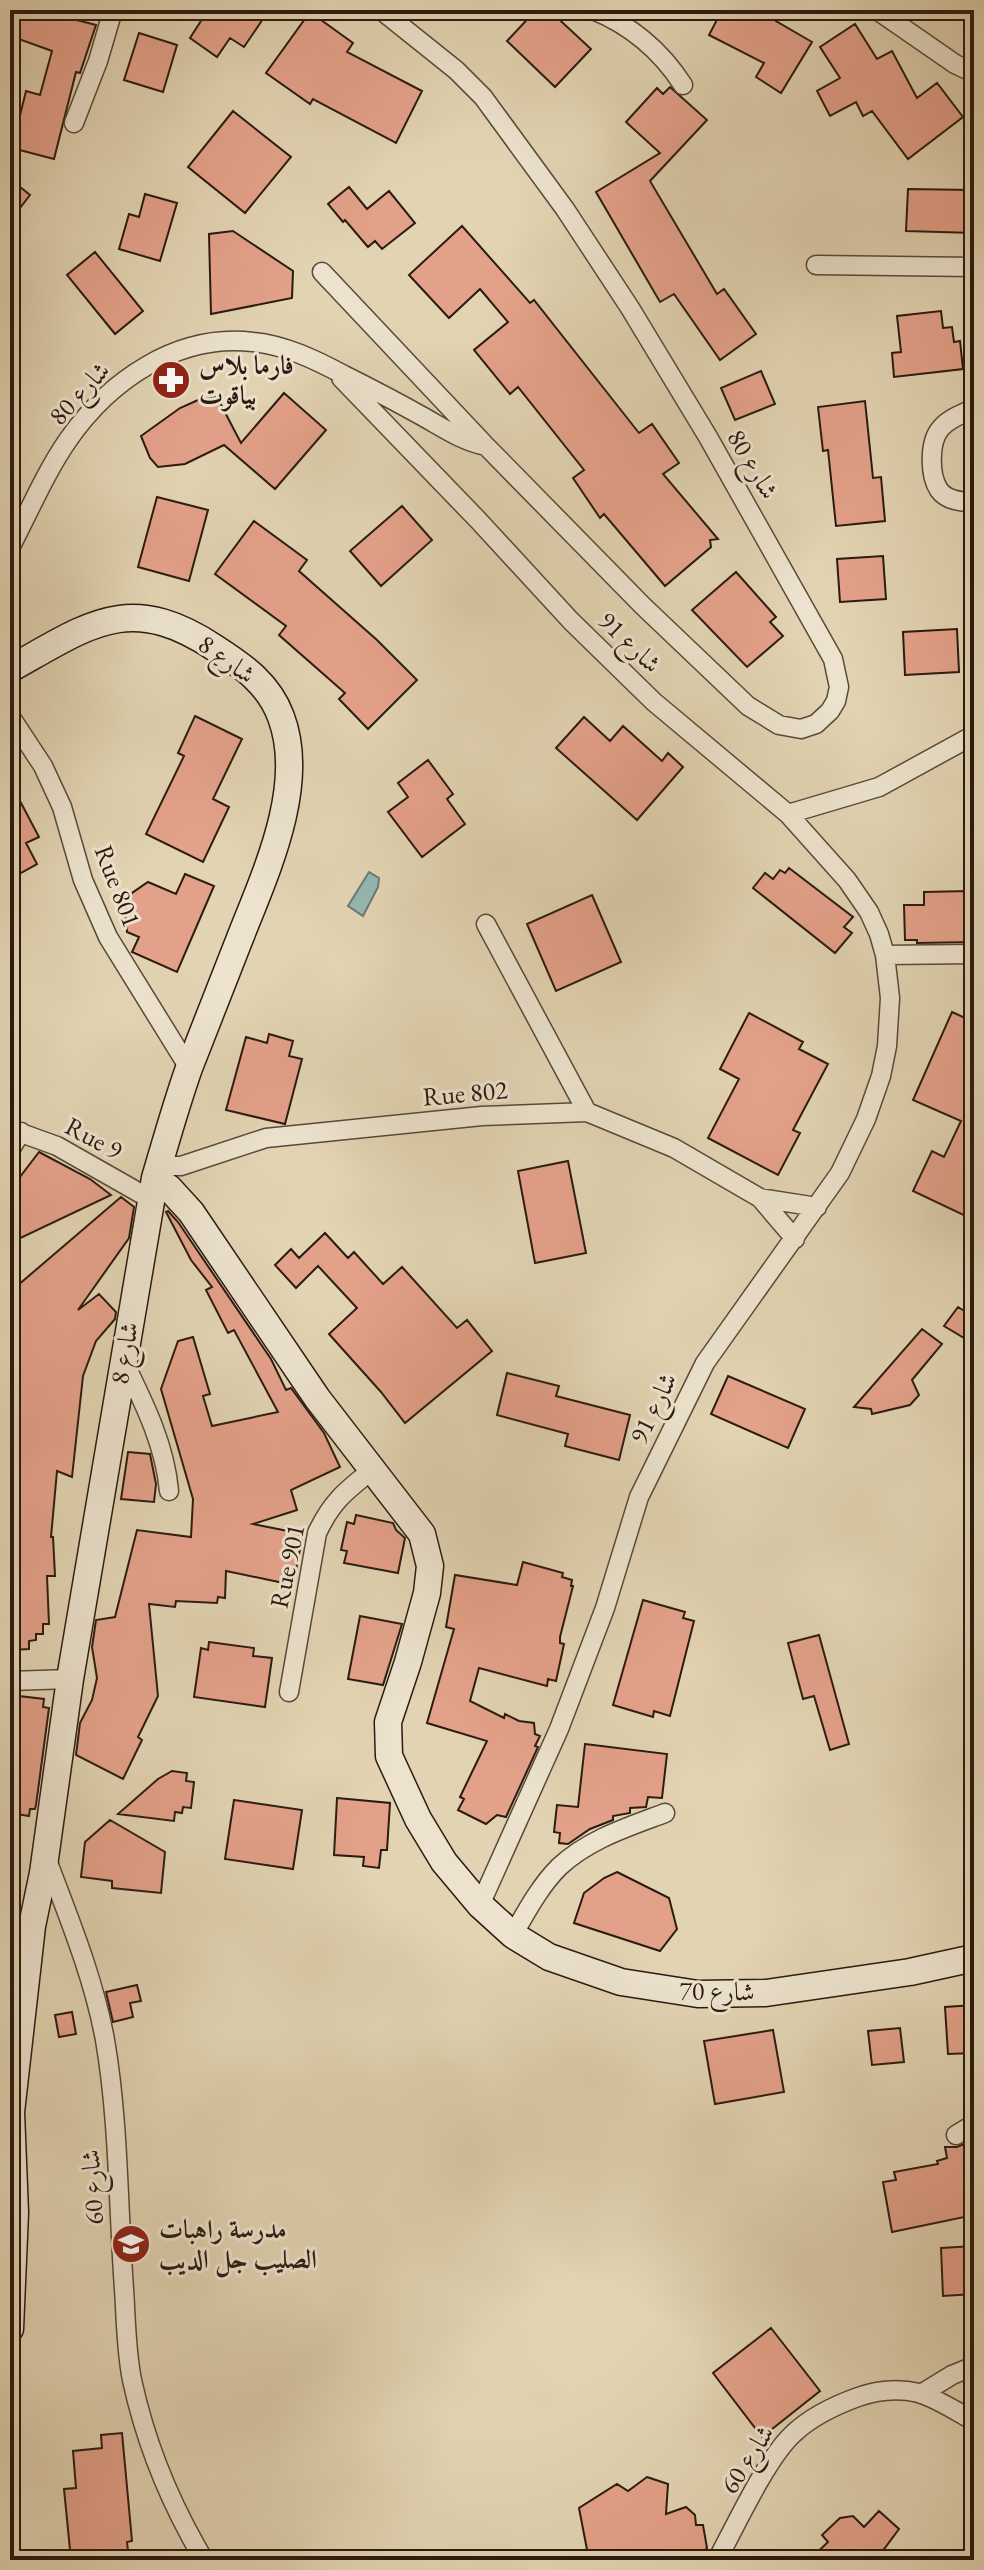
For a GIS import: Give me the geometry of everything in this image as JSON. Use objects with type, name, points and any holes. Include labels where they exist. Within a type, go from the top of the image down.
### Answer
[{"type":"street","points":[[74,123],[98,61],[113,10]]},
{"type":"street","name":"شارع 80","points":[[10,548],[67,442],[90,411],[118,384],[145,366],[187,347],[211,341],[254,342],[291,350],[330,367],[456,437],[486,446],[643,606],[748,706],[779,725],[801,729],[816,724],[830,711],[839,687],[833,659],[708,437],[630,308],[565,209],[483,97],[456,70],[381,10]]},
{"type":"street","points":[[593,10],[629,29],[650,45],[683,85]]},
{"type":"street","points":[[877,10],[955,64],[974,73]]},
{"type":"street","points":[[816,265],[974,267]]},
{"type":"street","points":[[322,272],[486,446]]},
{"type":"street","name":"شارع 91","points":[[330,367],[571,621],[718,758],[788,814],[847,880],[869,912],[879,934],[890,998],[887,1046],[881,1076],[860,1133],[840,1173],[705,1363],[639,1497],[605,1608],[559,1729],[480,1905]]},
{"type":"street","points":[[974,408],[939,429],[933,443],[933,468],[938,489],[947,497],[955,501],[974,502]]},
{"type":"street","name":"شارع 8","points":[[10,669],[69,636],[123,616],[141,617],[194,634],[263,684],[281,717],[290,767],[276,845],[189,1068],[155,1181],[70,1679],[32,1926],[10,2113],[15,2213],[10,2329]]},
{"type":"street","name":"Rue 801","points":[[10,716],[43,766],[62,807],[83,880],[108,937],[189,1068]]},
{"type":"street","points":[[788,814],[879,787],[974,735]]},
{"type":"street","points":[[486,924],[587,1112]]},
{"type":"street","points":[[885,955],[974,954]]},
{"type":"street","name":"Rue 802","points":[[155,1181],[181,1166],[266,1138],[482,1116],[587,1112],[674,1148],[760,1198],[795,1239]]},
{"type":"street","points":[[10,1150],[15,1130]]},
{"type":"street","name":"Rue 9","points":[[15,1130],[155,1181]]},
{"type":"street","name":"شارع 70","points":[[155,1181],[169,1188],[191,1212],[292,1362],[371,1471],[422,1534],[430,1566],[417,1629],[388,1722],[389,1756],[418,1819],[444,1862],[480,1905],[513,1935],[549,1957],[585,1971],[653,1989],[698,1994],[766,1993],[910,1972],[974,1958]]},
{"type":"street","name":"Rue 802","points":[[760,1198],[817,1207]]},
{"type":"street","points":[[123,1360],[159,1443],[167,1468],[169,1491]]},
{"type":"street","name":"Rue 901","points":[[289,1692],[317,1533],[327,1511],[345,1491],[371,1471]]},
{"type":"street","points":[[10,1681],[70,1679]]},
{"type":"street","points":[[513,1935],[534,1898],[559,1867],[604,1836],[665,1813]]},
{"type":"street","name":"شارع 60","points":[[44,1854],[71,1926],[104,2039],[117,2141],[132,2380],[150,2446],[176,2513],[204,2560]]},
{"type":"street","points":[[956,2135],[974,2124]]},
{"type":"street","points":[[921,2394],[974,2366]]},
{"type":"street","name":"شارع 60","points":[[717,2560],[773,2459],[792,2435],[846,2401],[872,2392],[898,2390],[921,2394],[974,2421]]},
{"type":"water","points":[[369,872],[379,878],[378,887],[363,916],[348,906]]},
{"type":"building","points":[[23,10],[38,10],[96,25],[80,73],[76,72],[54,159],[12,148],[26,91],[40,95],[52,51],[13,37]]},
{"type":"building","points":[[208,10],[269,10],[244,47],[230,38],[217,57],[190,38]]},
{"type":"building","points":[[536,10],[549,10],[591,49],[555,87],[507,41]]},
{"type":"building","points":[[722,10],[781,10],[776,21],[812,42],[781,93],[756,77],[764,63],[709,35]]},
{"type":"building","points":[[310,12],[353,43],[347,52],[422,91],[396,143],[313,99],[310,104],[266,73]]},
{"type":"building","points":[[855,24],[877,59],[892,51],[917,98],[937,83],[963,117],[908,159],[872,111],[863,116],[856,102],[830,116],[817,91],[840,78],[820,47]]},
{"type":"building","points":[[139,33],[177,45],[163,92],[124,80]]},
{"type":"building","points":[[670,87],[707,120],[650,181],[717,294],[724,289],[756,334],[720,360],[674,294],[660,302],[596,192],[660,153],[626,122],[657,88],[663,94]]},
{"type":"building","points":[[233,111],[291,157],[245,213],[188,167]]},
{"type":"building","points":[[10,179],[30,195],[10,221]]},
{"type":"building","points":[[349,187],[367,209],[389,191],[415,223],[382,249],[375,241],[368,247],[328,204]]},
{"type":"building","points":[[908,189],[972,190],[974,233],[906,231]]},
{"type":"building","points":[[145,194],[177,203],[160,261],[119,249],[129,214],[139,217]]},
{"type":"building","points":[[462,226],[530,303],[534,300],[639,433],[652,424],[679,463],[663,474],[718,539],[710,540],[711,547],[665,586],[604,514],[600,518],[573,478],[584,470],[518,387],[510,394],[474,350],[508,322],[480,289],[449,318],[409,275]]},
{"type":"building","points":[[233,231],[293,271],[292,298],[211,314],[209,234]]},
{"type":"building","points":[[95,252],[143,311],[115,334],[67,275]]},
{"type":"building","points":[[941,311],[943,328],[952,327],[954,342],[960,341],[963,369],[894,377],[892,353],[901,352],[897,316]]},
{"type":"building","points":[[761,371],[775,404],[735,420],[721,388]]},
{"type":"building","points":[[284,393],[326,430],[275,489],[224,445],[185,464],[158,467],[150,458],[141,436],[180,408],[198,400],[217,397],[241,443]]},
{"type":"building","points":[[865,401],[873,478],[881,477],[885,521],[836,526],[828,450],[823,451],[818,407]]},
{"type":"building","points":[[157,497],[208,510],[189,581],[138,567]]},
{"type":"building","points":[[402,506],[432,540],[381,586],[350,551]]},
{"type":"building","points":[[254,521],[307,560],[299,571],[417,680],[368,729],[339,699],[345,693],[279,635],[286,626],[215,574]]},
{"type":"building","points":[[883,556],[886,599],[840,602],[837,559]]},
{"type":"building","points":[[736,572],[776,617],[770,622],[783,636],[747,667],[692,610]]},
{"type":"building","points":[[957,629],[959,672],[905,675],[903,632]]},
{"type":"building","points":[[195,716],[242,739],[213,799],[229,807],[203,862],[146,834],[184,756],[178,753]]},
{"type":"building","points":[[584,717],[610,741],[623,726],[662,761],[668,753],[683,767],[637,820],[556,748]]},
{"type":"building","points":[[428,760],[453,794],[447,799],[465,824],[422,857],[388,812],[408,797],[398,783]]},
{"type":"building","points":[[10,782],[39,837],[26,843],[37,864],[10,879]]},
{"type":"building","points":[[789,868],[853,917],[844,927],[852,933],[835,953],[753,888],[765,873],[773,879],[780,870],[785,873]]},
{"type":"building","points":[[185,874],[214,886],[177,972],[132,952],[139,937],[127,932],[125,913],[132,893],[148,882],[176,894]]},
{"type":"building","points":[[969,891],[969,899],[974,900],[974,942],[917,943],[917,940],[905,940],[904,905],[924,905],[924,892]]},
{"type":"building","points":[[592,895],[621,962],[556,991],[527,924]]},
{"type":"building","points":[[952,1012],[974,1022],[974,1220],[913,1191],[932,1151],[944,1157],[961,1121],[913,1100]]},
{"type":"building","points":[[749,1013],[803,1042],[799,1049],[828,1064],[793,1130],[800,1133],[778,1175],[708,1138],[739,1079],[720,1069]]},
{"type":"building","points":[[269,1034],[293,1041],[289,1056],[302,1059],[285,1124],[226,1110],[246,1037],[267,1043]]},
{"type":"building","points":[[39,1152],[90,1179],[111,1195],[10,1243],[10,1190]]},
{"type":"building","points":[[568,1161],[586,1253],[535,1263],[518,1171]]},
{"type":"building","points":[[121,1197],[134,1207],[129,1238],[78,1310],[99,1294],[116,1312],[115,1319],[96,1341],[83,1376],[72,1477],[57,1471],[51,1537],[55,1576],[47,1576],[49,1624],[43,1624],[43,1634],[36,1634],[36,1640],[29,1641],[29,1649],[10,1650],[10,1292]]},
{"type":"building","points":[[168,1211],[271,1359],[286,1390],[291,1388],[324,1433],[340,1467],[291,1490],[297,1510],[253,1524],[303,1534],[293,1585],[226,1571],[225,1598],[218,1597],[217,1603],[176,1601],[175,1607],[149,1604],[158,1696],[138,1737],[142,1740],[123,1779],[76,1755],[80,1723],[92,1700],[97,1678],[92,1647],[96,1620],[115,1617],[137,1530],[191,1537],[193,1499],[161,1389],[178,1341],[193,1337],[210,1394],[203,1396],[212,1426],[278,1412],[234,1330],[228,1333],[206,1290],[212,1287],[191,1260]]},
{"type":"building","points":[[325,1233],[348,1258],[354,1252],[383,1284],[402,1267],[457,1328],[467,1320],[492,1351],[405,1423],[329,1334],[357,1308],[318,1266],[296,1288],[275,1265],[291,1249],[299,1258]]},
{"type":"building","points":[[958,1307],[974,1317],[974,1344],[944,1326]]},
{"type":"building","points":[[922,1329],[942,1344],[912,1380],[919,1395],[910,1405],[872,1414],[871,1409],[854,1407]]},
{"type":"building","points":[[507,1373],[559,1386],[556,1396],[630,1415],[619,1460],[565,1446],[568,1434],[497,1415]]},
{"type":"building","points":[[728,1376],[805,1409],[788,1448],[711,1414]]},
{"type":"building","points":[[128,1452],[150,1454],[156,1484],[154,1502],[121,1499]]},
{"type":"building","points":[[356,1515],[393,1523],[405,1538],[398,1573],[344,1563],[347,1551],[341,1550],[347,1522],[354,1524]]},
{"type":"building","points":[[523,1562],[563,1573],[562,1577],[572,1580],[573,1586],[560,1637],[560,1643],[564,1644],[556,1681],[548,1679],[547,1686],[479,1668],[470,1701],[504,1718],[505,1714],[519,1721],[534,1723],[535,1734],[540,1736],[535,1746],[538,1747],[506,1817],[497,1815],[486,1824],[458,1810],[464,1799],[460,1797],[487,1741],[427,1723],[454,1629],[446,1627],[455,1575],[517,1585]]},
{"type":"building","points":[[643,1600],[685,1612],[683,1618],[694,1621],[670,1716],[654,1711],[653,1717],[613,1705]]},
{"type":"building","points":[[360,1616],[402,1624],[383,1685],[348,1679]]},
{"type":"building","points":[[819,1635],[849,1744],[830,1750],[814,1696],[803,1699],[788,1643]]},
{"type":"building","points":[[209,1642],[254,1648],[253,1656],[272,1658],[265,1707],[194,1697],[201,1648],[208,1650]]},
{"type":"building","points":[[10,1695],[44,1699],[43,1707],[49,1708],[36,1805],[35,1809],[30,1809],[29,1816],[10,1813]]},
{"type":"building","points":[[585,1744],[667,1754],[662,1798],[648,1797],[646,1807],[630,1808],[630,1813],[613,1816],[613,1820],[590,1829],[568,1844],[559,1843],[560,1833],[554,1832],[557,1805],[578,1807]]},
{"type":"building","points":[[172,1771],[187,1773],[186,1781],[194,1782],[191,1808],[183,1807],[182,1813],[175,1812],[174,1821],[118,1814],[158,1779]]},
{"type":"building","points":[[337,1798],[390,1803],[387,1850],[381,1850],[379,1868],[363,1866],[364,1857],[334,1855]]},
{"type":"building","points":[[234,1800],[302,1810],[293,1869],[225,1859]]},
{"type":"building","points":[[110,1820],[165,1852],[161,1893],[112,1888],[112,1881],[81,1877],[85,1842]]},
{"type":"building","points":[[617,1872],[669,1898],[677,1929],[660,1951],[574,1923],[584,1893]]},
{"type":"building","points":[[137,1985],[141,2001],[130,2003],[133,2017],[113,2022],[106,1992]]},
{"type":"building","points":[[974,2005],[974,2053],[948,2054],[945,2007]]},
{"type":"building","points":[[72,2012],[76,2034],[59,2037],[55,2015]]},
{"type":"building","points":[[900,2028],[904,2062],[872,2065],[868,2031]]},
{"type":"building","points":[[773,2030],[784,2092],[715,2104],[704,2041]]},
{"type":"building","points":[[971,2141],[974,2215],[892,2232],[883,2182],[896,2180],[894,2172],[938,2164],[937,2161],[947,2158],[945,2147],[957,2147]]},
{"type":"building","points":[[974,2246],[974,2294],[943,2296],[941,2248]]},
{"type":"building","points":[[771,2328],[820,2391],[762,2437],[713,2373]]},
{"type":"building","points":[[122,2433],[132,2541],[127,2542],[129,2560],[71,2560],[64,2489],[76,2488],[73,2451],[102,2448],[101,2435]]},
{"type":"building","points":[[647,2477],[668,2484],[666,2514],[686,2507],[695,2515],[696,2525],[703,2525],[707,2548],[696,2560],[589,2560],[579,2508],[617,2484],[628,2491]]},
{"type":"building","points":[[879,2511],[899,2529],[876,2560],[809,2560],[828,2542],[822,2535],[840,2518],[853,2516],[864,2527]]},
{"type":"place","name":"فارما بلاس بياقوت","points":[[171,380]]},
{"type":"place","name":"مدرسة راهبات الصليب جل الديب","points":[[131,2244]]}]
